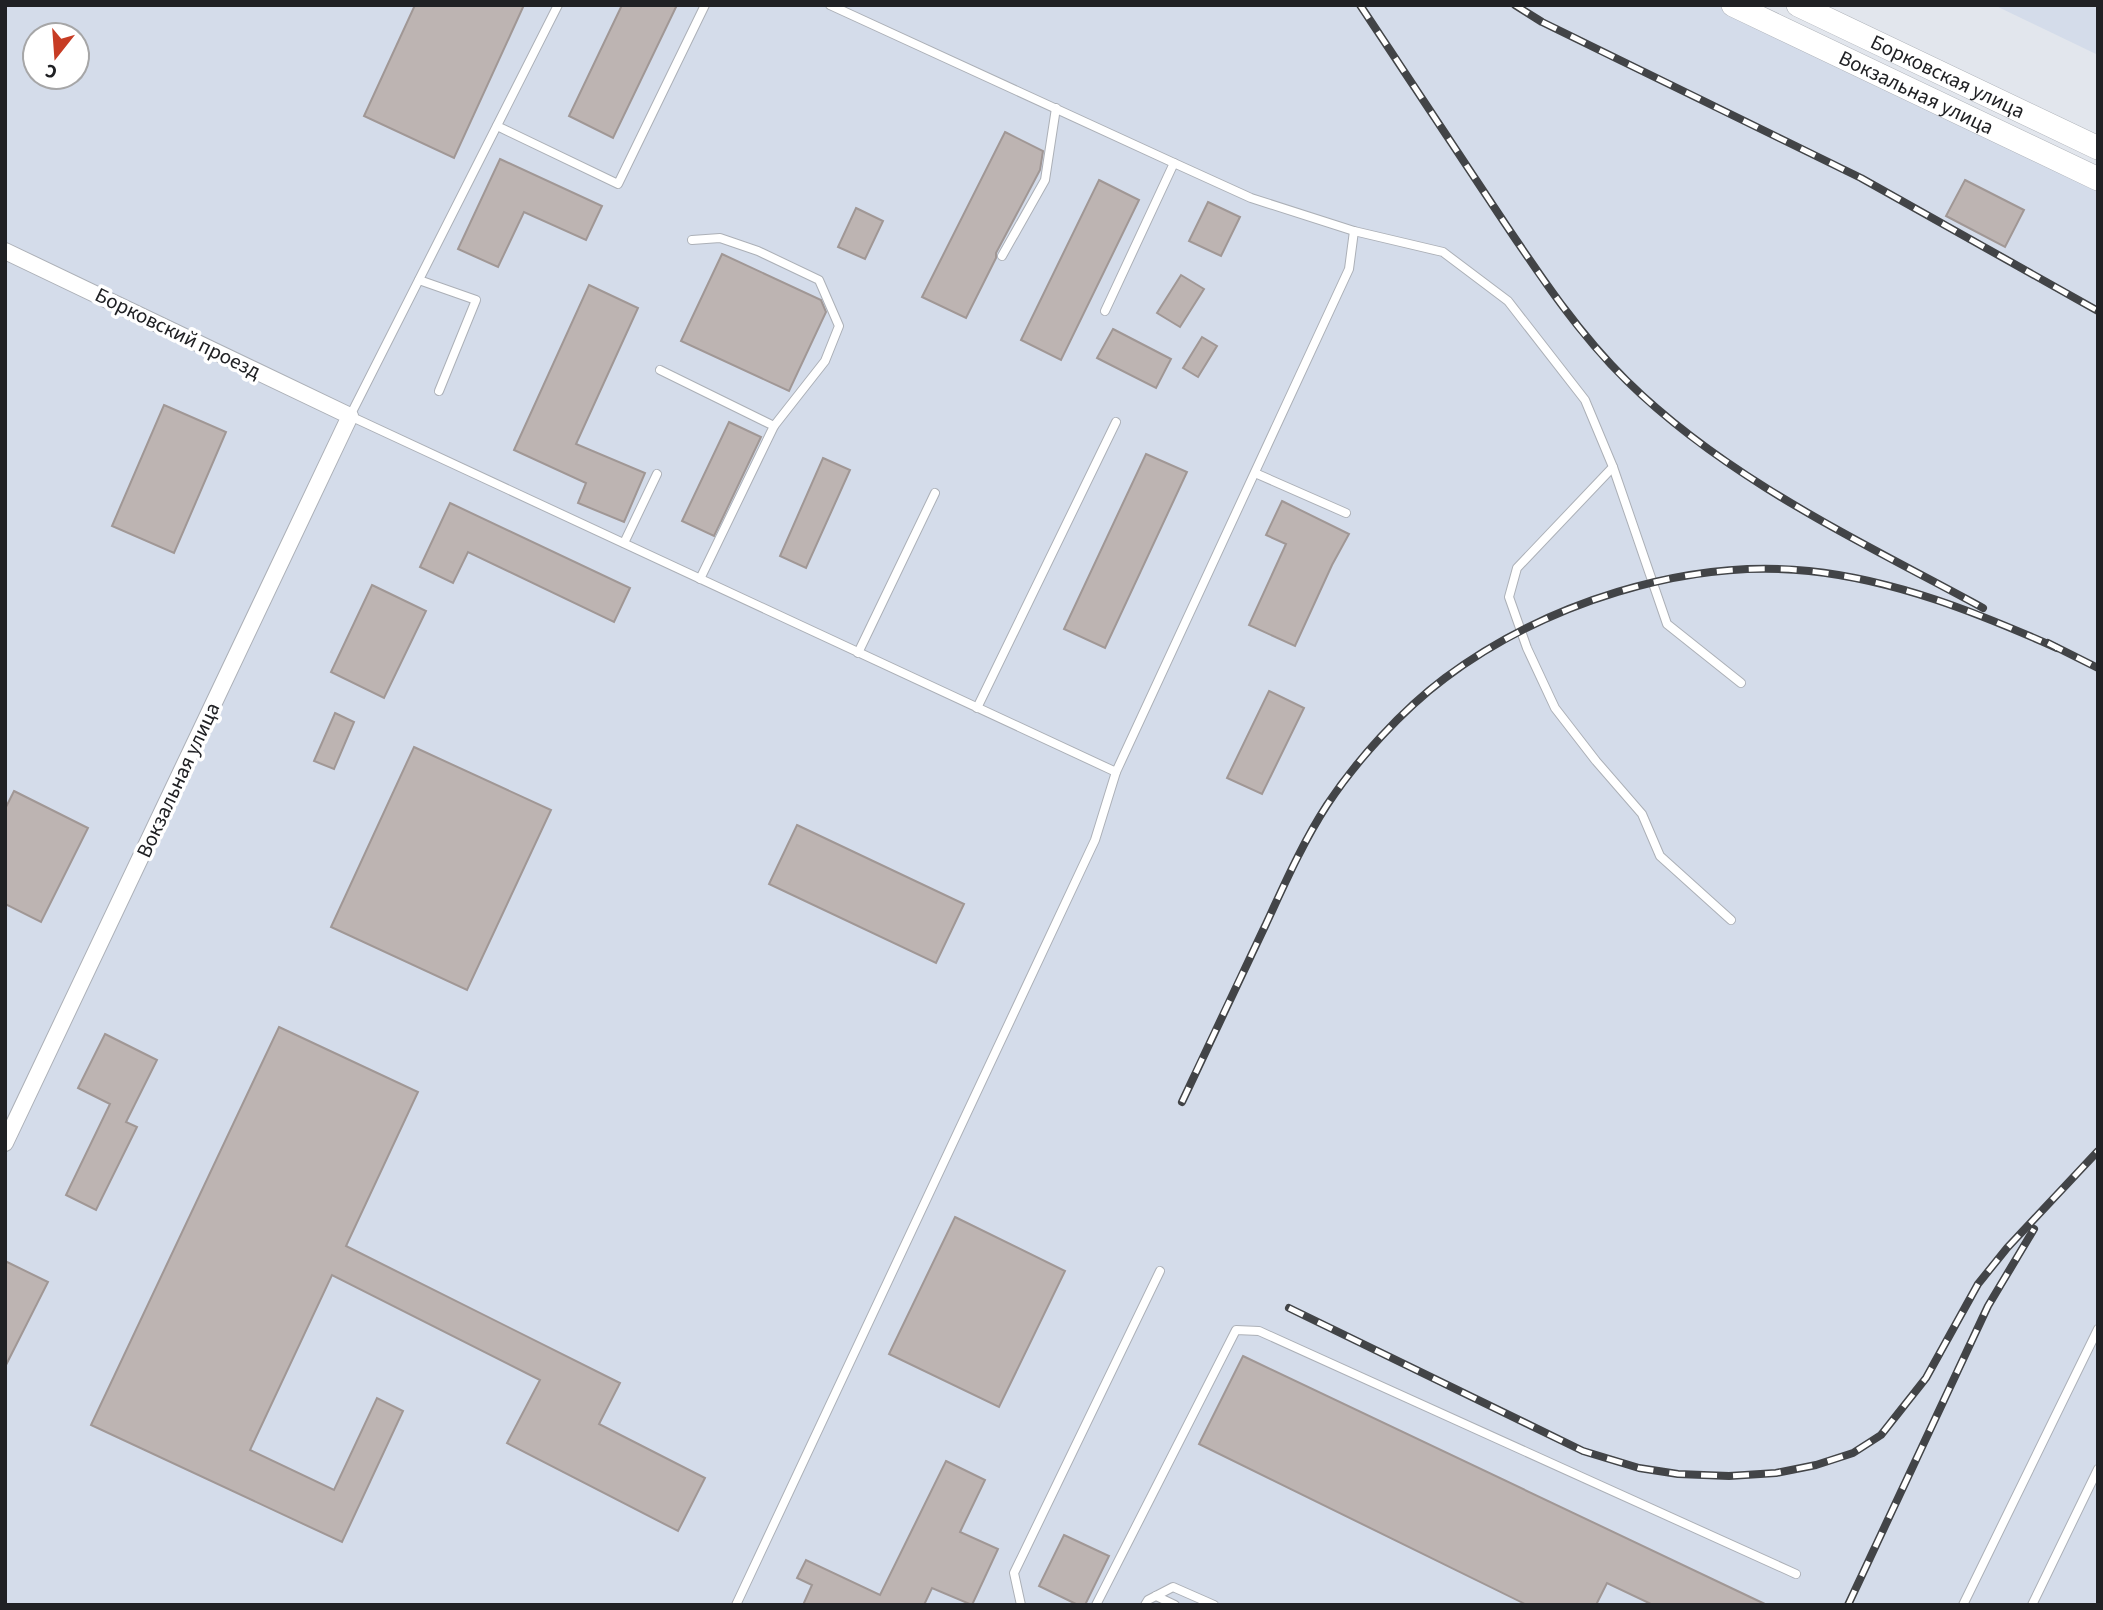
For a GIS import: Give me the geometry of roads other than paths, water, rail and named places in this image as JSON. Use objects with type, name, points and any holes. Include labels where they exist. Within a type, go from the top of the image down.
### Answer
[{"type":"main road","name":"Вокзальная улица","points":[[1733,5],[2098,179]]},
{"type":"main road","name":"Борковская улица","points":[[1798,5],[2098,148]]},
{"type":"street","name":"Борковский проезд","points":[[5,251],[350,416]]},
{"type":"street","name":"Вокзальная улица","points":[[5,1143],[350,416]]},
{"type":"lane","points":[[558,5],[350,416],[1116,772]]},
{"type":"lane","points":[[497,126],[618,184],[705,5]]},
{"type":"lane","points":[[830,5],[1251,198],[1354,231],[1443,252],[1508,301],[1585,400],[1613,467],[1667,624],[1741,683]]},
{"type":"lane","points":[[1002,256],[1045,180],[1056,108]]},
{"type":"lane","points":[[1105,311],[1174,163]]},
{"type":"lane","points":[[736,1605],[1095,840],[1116,772],[1349,269],[1354,231]]},
{"type":"lane","points":[[692,240],[720,238],[758,251],[819,280],[839,326],[825,360],[774,426],[700,579]]},
{"type":"lane","points":[[419,280],[476,300],[439,391]]},
{"type":"lane","points":[[660,370],[774,426]]},
{"type":"lane","points":[[977,708],[1116,422]]},
{"type":"lane","points":[[1613,467],[1517,568],[1508,597],[1527,648],[1555,708],[1642,814],[1660,856],[1731,920]]},
{"type":"lane","points":[[1255,473],[1346,513]]},
{"type":"lane","points":[[624,543],[657,474]]},
{"type":"lane","points":[[858,653],[935,493]]},
{"type":"lane","points":[[1021,1605],[1014,1573],[1160,1271]]},
{"type":"lane","points":[[1963,1605],[2098,1329]]},
{"type":"lane","points":[[1096,1605],[1236,1330],[1259,1331],[1796,1574]]},
{"type":"lane","points":[[2032,1605],[2098,1469]]},
{"type":"lane","points":[[1145,1605],[1148,1600],[1173,1587],[1214,1605]]},
{"type":"lane","points":[[1156,1596],[1175,1605]]},
{"type":"railway","points":[[1360,5],[1543,278],[1591,342],[1627,381],[1708,449],[1752,479],[1843,533],[1983,608]]},
{"type":"railway","points":[[1515,5],[1542,22],[1861,178],[2098,311]]},
{"type":"railway","points":[[1182,1102],[1295,863],[1318,819],[1339,788],[1366,754],[1412,705],[1445,678],[1526,628],[1571,608],[1665,580],[1714,572],[1762,569],[1841,575],[1905,590],[1997,622],[2057,648]]},
{"type":"railway","points":[[2048,643],[2098,668]]},
{"type":"railway","points":[[1289,1308],[1583,1451],[1639,1468],[1678,1474],[1729,1476],[1776,1473],[1816,1465],[1853,1453],[1881,1435],[1926,1378],[1978,1284],[2007,1248],[2098,1151]]},
{"type":"railway","points":[[1848,1605],[1988,1306],[2034,1229]]}]
